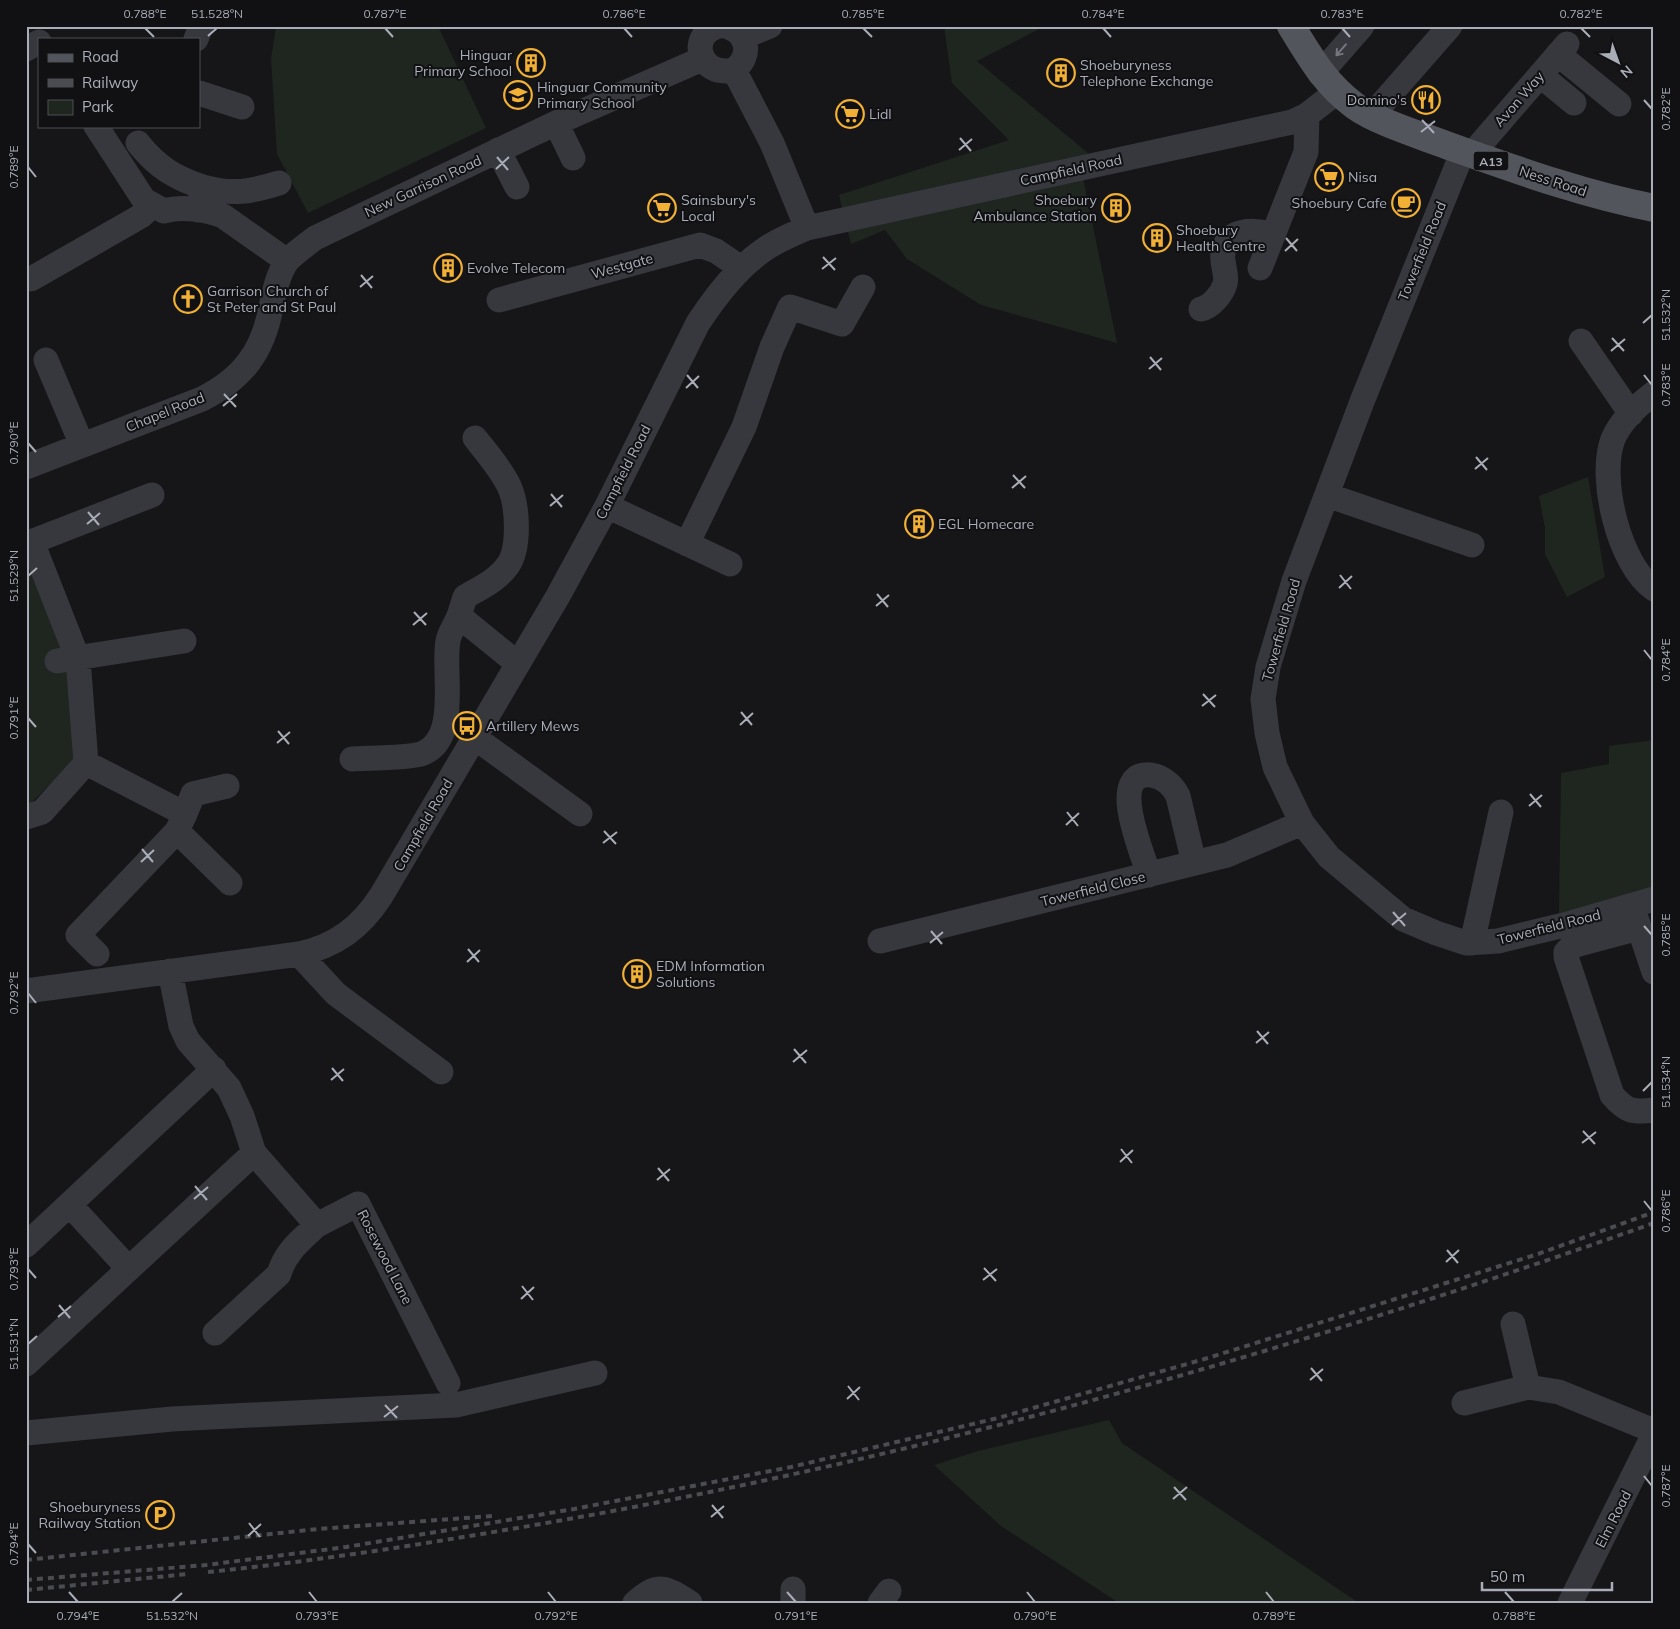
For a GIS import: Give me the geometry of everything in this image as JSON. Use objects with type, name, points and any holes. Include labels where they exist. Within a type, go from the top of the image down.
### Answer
[{"type":"main road","name":"Ness Road","points":[[1291,26],[1329,83],[1356,107],[1395,125],[1468,152],[1606,198],[1653,204]]},
{"type":"street","points":[[196,38],[201,26]]},
{"type":"street","points":[[719,30],[746,46],[745,56],[734,70],[720,72],[712,69],[702,59],[700,43],[719,30],[770,26]]},
{"type":"street","name":"Campfield Road","points":[[26,991],[299,954],[336,941],[361,924],[369,915],[518,664],[607,506],[698,324],[716,297],[741,268],[766,249],[807,228],[921,201],[1292,122],[1308,115],[1362,26]]},
{"type":"street","points":[[1373,114],[1450,26]]},
{"type":"street","points":[[26,49],[38,43]]},
{"type":"street","name":"Avon Way","points":[[1468,152],[1540,76],[1562,49],[1619,104]]},
{"type":"street","name":"New Garrison Road","points":[[287,261],[315,238],[330,230],[556,123],[702,59]]},
{"type":"street","points":[[734,70],[772,143],[807,228]]},
{"type":"street","points":[[1540,76],[1574,103]]},
{"type":"street","points":[[200,93],[242,107]]},
{"type":"street","points":[[1260,268],[1306,152],[1308,115]]},
{"type":"street","points":[[556,123],[573,158]]},
{"type":"street","points":[[101,128],[136,191],[144,200],[164,211],[200,199],[226,193],[251,192],[279,183]]},
{"type":"street","points":[[138,143],[162,169],[179,179],[211,211],[223,216],[287,261]]},
{"type":"street","points":[[498,150],[517,187]]},
{"type":"street","name":"Towerfield Road","points":[[1468,152],[1363,399],[1294,582],[1268,667],[1263,699],[1267,733],[1275,767],[1302,823],[1329,857],[1403,919],[1436,933],[1472,943],[1498,941],[1642,911]]},
{"type":"street","points":[[31,279],[141,216],[153,205]]},
{"type":"street","points":[[1202,309],[1220,296],[1226,284],[1223,253],[1226,242],[1233,236],[1249,230],[1257,230],[1273,235]]},
{"type":"street","name":"Westgate","points":[[499,300],[700,244],[716,251],[741,268]]},
{"type":"street","name":"Chapel Road","points":[[26,467],[224,388],[255,354],[265,334],[279,278],[287,261]]},
{"type":"street","points":[[687,544],[744,426],[772,347],[790,306],[842,324],[862,288]]},
{"type":"street","points":[[1581,341],[1631,414]]},
{"type":"street","points":[[46,360],[82,445]]},
{"type":"street","points":[[1654,393],[1623,422],[1613,439],[1608,486],[1625,550],[1636,568],[1654,589]]},
{"type":"street","points":[[352,759],[420,754],[431,748],[443,731],[447,714],[448,640],[465,598],[494,580],[509,565],[516,545],[516,518],[510,487],[475,438]]},
{"type":"street","points":[[152,495],[29,543],[68,660],[86,763],[181,823],[230,883]]},
{"type":"street","points":[[1327,495],[1472,545]]},
{"type":"street","points":[[607,506],[730,564]]},
{"type":"street","points":[[459,616],[518,664]]},
{"type":"street","points":[[68,660],[184,641]]},
{"type":"street","points":[[474,737],[580,814]]},
{"type":"street","points":[[26,817],[42,812],[86,763]]},
{"type":"street","points":[[1149,875],[1128,803],[1128,790],[1133,781],[1140,777],[1153,775],[1173,788],[1178,796],[1194,863]]},
{"type":"street","points":[[97,954],[78,935],[181,823],[193,794],[227,786]]},
{"type":"street","points":[[1472,943],[1502,812]]},
{"type":"street","name":"Towerfield Close","points":[[880,941],[1227,855],[1302,823]]},
{"type":"street","points":[[1654,972],[1642,911],[1572,946],[1566,952],[1566,957],[1612,1095],[1622,1106],[1636,1112],[1654,1110]]},
{"type":"street","points":[[299,954],[336,994],[441,1072]]},
{"type":"street","points":[[170,971],[181,1026],[188,1040],[230,1088],[254,1153],[317,1225],[291,1249],[283,1260],[280,1274],[215,1334]]},
{"type":"street","points":[[26,1245],[214,1069]]},
{"type":"street","points":[[26,1364],[254,1153]]},
{"type":"street","name":"Rosewood Lane","points":[[317,1225],[358,1204],[448,1382]]},
{"type":"street","points":[[70,1205],[128,1268]]},
{"type":"street","points":[[1513,1324],[1528,1387]]},
{"type":"street","points":[[26,1433],[172,1419],[456,1405],[595,1372]]},
{"type":"street","points":[[1464,1403],[1528,1387],[1559,1392],[1654,1433]]},
{"type":"street","name":"Elm Road","points":[[1570,1603],[1654,1433]]},
{"type":"street","points":[[635,1603],[652,1589],[663,1588],[671,1590],[690,1603]]},
{"type":"green space","points":[[276,26],[438,26],[486,128],[308,213],[277,154],[271,59]]},
{"type":"green space","points":[[944,26],[1045,26],[977,61],[1088,153],[1081,168],[1117,343],[981,305],[907,259],[885,230],[851,244],[839,195],[1009,140],[952,83]]},
{"type":"green space","points":[[1588,477],[1605,577],[1567,597],[1545,554],[1545,528],[1539,496]]},
{"type":"green space","points":[[26,560],[72,670],[75,760],[26,808]]},
{"type":"green space","points":[[1654,740],[1654,887],[1559,914],[1561,773],[1609,764],[1609,746]]},
{"type":"green space","points":[[1109,1420],[1122,1443],[1359,1603],[1119,1603],[1001,1526],[934,1465],[978,1451]]},
{"type":"railway","points":[[26,1580],[206,1565],[346,1547],[574,1509],[791,1467],[998,1418],[1208,1358],[1538,1254],[1654,1212]]},
{"type":"railway","points":[[208,1572],[282,1564],[394,1548],[652,1504],[942,1439],[1086,1402],[1371,1318],[1513,1272],[1654,1223]]},
{"type":"railway","points":[[26,1560],[318,1529],[492,1516]]},
{"type":"railway","points":[[26,1590],[188,1574]]},
{"type":"place","name":"Hinguar Primary School","points":[[531,63]]},
{"type":"place","name":"Shoeburyness Telephone Exchange","points":[[1061,73]]},
{"type":"place","name":"Hinguar Community Primary School","points":[[518,95]]},
{"type":"place","name":"Domino's","points":[[1426,100]]},
{"type":"place","name":"Lidl","points":[[850,114]]},
{"type":"place","name":"Nisa","points":[[1329,177]]},
{"type":"place","name":"Shoebury Cafe","points":[[1406,203]]},
{"type":"place","name":"Sainsbury's Local","points":[[662,208]]},
{"type":"place","name":"Shoebury Ambulance Station","points":[[1116,208]]},
{"type":"place","name":"Shoebury Health Centre","points":[[1157,238]]},
{"type":"place","name":"Evolve Telecom","points":[[448,268]]},
{"type":"place","name":"Garrison Church of St Peter and St Paul","points":[[188,299]]},
{"type":"place","name":"EGL Homecare","points":[[919,524]]},
{"type":"place","name":"Artillery Mews","points":[[467,726]]},
{"type":"place","name":"EDM Information Solutions","points":[[637,974]]},
{"type":"place","name":"Shoeburyness Railway Station","points":[[160,1515]]}]
